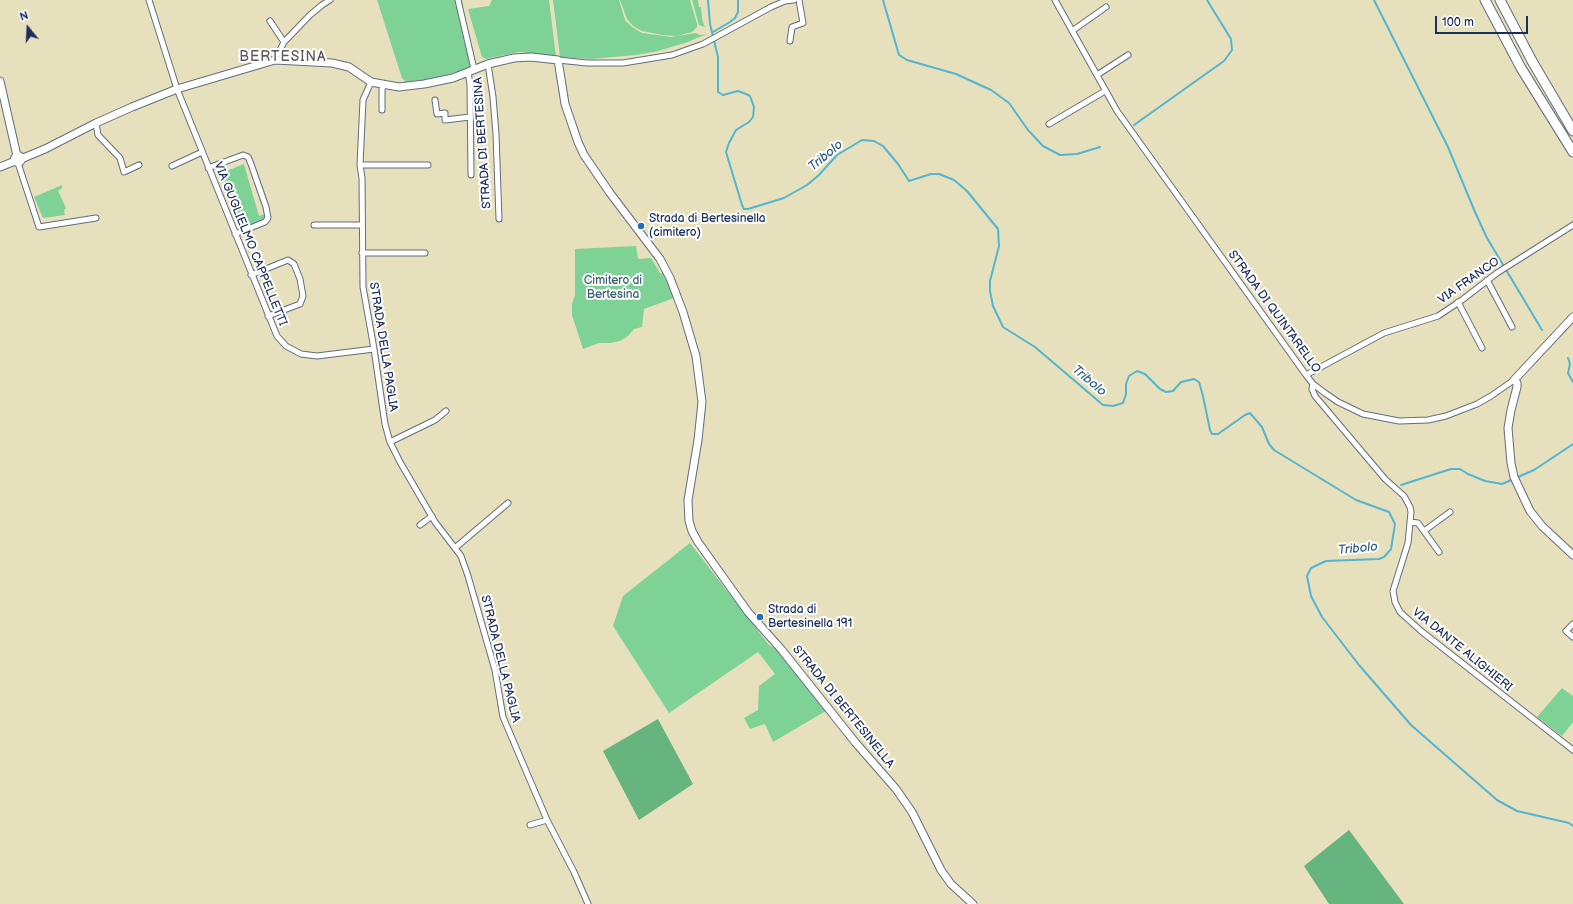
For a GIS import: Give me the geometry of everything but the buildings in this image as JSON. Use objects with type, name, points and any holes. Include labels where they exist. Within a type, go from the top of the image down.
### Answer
[{"type":"highway","points":[[1485,0],[1521,68],[1573,152]]},
{"type":"highway","points":[[1500,0],[1532,61],[1573,131]]},
{"type":"street","points":[[149,0],[177,89]]},
{"type":"street","points":[[275,60],[284,42],[310,15],[320,2],[330,0]]},
{"type":"street","points":[[458,0],[471,71]]},
{"type":"street","points":[[558,60],[604,64],[639,61],[672,55],[714,38],[771,7],[794,0]]},
{"type":"street","points":[[790,40],[792,27],[803,23],[799,0]]},
{"type":"street","name":"STRADA DI QUINTARELLO","points":[[1055,0],[1121,118],[1313,384],[1338,402],[1363,414],[1379,418],[1412,421],[1438,418],[1463,410],[1491,396],[1514,380]]},
{"type":"street","points":[[1072,31],[1106,7]]},
{"type":"street","points":[[270,22],[284,42]]},
{"type":"street","points":[[1096,75],[1128,55]]},
{"type":"street","name":"STRADA DI BERTESINA","points":[[0,167],[45,149],[96,123],[177,89],[275,60],[332,63],[350,67],[371,82],[399,87],[453,78],[488,64],[524,57],[558,60]]},
{"type":"street","name":"STRADA DI BERTESINELLA","points":[[558,60],[565,104],[578,142],[610,194],[660,260],[670,278],[683,312],[696,356],[702,402],[699,433],[688,500],[689,521],[692,530],[698,542],[748,612],[781,649],[855,742],[896,789],[912,812],[931,853],[941,870],[951,884],[973,904]]},
{"type":"street","name":"STRADA DI BERTESINA","points":[[488,64],[493,97],[496,134],[499,219]]},
{"type":"street","name":"STRADA DI BERTESINA","points":[[471,71],[471,175]]},
{"type":"street","name":"STRADA DELLA PAGLIA","points":[[371,82],[363,100],[360,165],[362,178],[361,225],[363,287],[385,424],[390,442],[400,462],[432,516],[461,556],[495,670],[503,717],[547,820],[574,872],[588,904]]},
{"type":"street","points":[[1,85],[18,159],[39,227],[96,218]]},
{"type":"street","points":[[382,110],[382,89],[384,85]]},
{"type":"street","name":"VIA GUGLIELMO CAPPELLETTI","points":[[177,89],[277,336],[286,346],[301,354],[317,356],[374,349]]},
{"type":"street","points":[[1049,124],[1105,91]]},
{"type":"street","name":"STRADA DI BERTESINA","points":[[435,100],[436,114],[445,113],[445,120],[470,117]]},
{"type":"street","points":[[96,123],[98,135],[120,158],[124,172],[139,165]]},
{"type":"street","name":"VIA GUGLIELMO CAPPELLETTI","points":[[172,166],[202,152]]},
{"type":"street","points":[[208,168],[243,155],[248,158],[251,164],[266,207],[268,218],[265,222],[235,234]]},
{"type":"street","points":[[360,165],[428,165]]},
{"type":"street","points":[[314,225],[361,225]]},
{"type":"street","name":"VIA FRANCO","points":[[1306,375],[1384,333],[1438,316],[1487,280],[1573,225]]},
{"type":"street","points":[[362,253],[425,253]]},
{"type":"street","points":[[251,274],[288,260],[294,264],[300,279],[303,296],[300,304],[268,316]]},
{"type":"street","points":[[1487,280],[1512,327]]},
{"type":"street","points":[[1458,302],[1482,348]]},
{"type":"street","points":[[1573,317],[1514,380],[1517,382],[1517,387],[1511,410],[1508,436],[1514,477],[1530,511],[1542,526],[1573,555]]},
{"type":"street","name":"VIA DANTE ALIGHIERI","points":[[1313,384],[1312,389],[1315,396],[1385,479],[1406,499],[1411,512],[1408,542],[1393,591],[1394,602],[1400,612],[1421,631],[1573,750]]},
{"type":"street","points":[[390,442],[429,423],[446,411]]},
{"type":"street","points":[[455,548],[508,503]]},
{"type":"street","points":[[1424,531],[1450,512]]},
{"type":"street","points":[[420,525],[432,516]]},
{"type":"street","points":[[1410,522],[1418,523],[1439,552]]},
{"type":"street","points":[[1573,624],[1566,631],[1573,637]]},
{"type":"street","points":[[530,825],[547,820]]},
{"type":"green space","points":[[377,0],[462,0],[473,64],[468,69],[454,73],[406,82],[402,78]]},
{"type":"green space","points":[[492,0],[549,0],[556,56],[519,52],[486,59],[482,57],[468,9],[489,6]]},
{"type":"green space","points":[[553,0],[619,0],[625,20],[632,27],[642,33],[671,37],[696,33],[700,35],[707,34],[685,43],[658,51],[636,55],[591,59],[560,57]]},
{"type":"green space","points":[[620,0],[690,0],[697,27],[692,32],[677,36],[642,31],[633,26],[627,19]]},
{"type":"green space","points":[[692,0],[698,0],[705,27],[699,25]]},
{"type":"green space","points":[[244,164],[259,216],[265,214],[265,218],[264,220],[241,229],[219,174]]},
{"type":"green space","points":[[62,185],[62,188],[58,191],[66,208],[64,210],[65,215],[43,218],[34,197]]},
{"type":"green space","name":"Cimitero di Bertesina","points":[[636,246],[638,259],[651,258],[660,273],[663,273],[674,298],[644,309],[642,327],[634,329],[628,336],[620,341],[599,343],[583,349],[572,315],[572,304],[575,295],[575,249]]},
{"type":"green space","points":[[690,543],[769,645],[782,652],[826,711],[773,742],[765,724],[750,729],[744,718],[758,710],[759,686],[775,674],[758,652],[669,713],[613,626],[623,596]]},
{"type":"green space","points":[[1562,688],[1573,696],[1573,722],[1562,736],[1537,717]]},
{"type":"green space","points":[[658,719],[693,784],[639,820],[603,751]]},
{"type":"green space","points":[[1349,830],[1404,904],[1329,904],[1304,866]]},
{"type":"waterway","name":"Tribolo","points":[[708,0],[710,24],[718,57],[718,92],[723,95],[738,91],[746,94],[750,96],[754,107],[753,117],[749,122],[736,130],[726,152],[744,209],[784,198],[807,185],[819,175],[837,155],[862,140],[874,141],[883,146],[898,164],[909,181],[931,174],[939,174],[954,180],[967,191],[998,229],[999,246],[990,281],[990,291],[993,306],[1003,327],[1035,347],[1103,405],[1113,406],[1123,403],[1129,376],[1137,371],[1145,374],[1160,389],[1166,392],[1173,391],[1181,382],[1194,379],[1199,382],[1212,434],[1218,434],[1250,413],[1262,427],[1269,444],[1274,450],[1356,500],[1389,512],[1395,524],[1391,549],[1384,557],[1379,559],[1326,561],[1311,568],[1307,576],[1311,596],[1322,617],[1359,665],[1411,725],[1497,800],[1517,811],[1569,823],[1573,826]]},
{"type":"waterway","points":[[713,32],[735,18],[738,12],[738,0]]},
{"type":"waterway","points":[[883,0],[899,55],[907,60],[956,74],[991,90],[1009,103],[1028,130],[1043,146],[1060,155],[1077,154],[1100,147]]},
{"type":"waterway","points":[[1134,125],[1224,61],[1232,50],[1231,39],[1207,0]]},
{"type":"waterway","points":[[1374,0],[1448,147],[1487,238],[1542,330]]},
{"type":"waterway","points":[[1568,358],[1570,364],[1568,373],[1573,382]]},
{"type":"waterway","points":[[1401,485],[1451,469],[1460,469],[1485,481],[1502,484],[1534,470],[1573,444]]},
{"type":"place","name":"Strada di Bertesinella (cimitero)","points":[[641,226]]},
{"type":"place","name":"Strada di Bertesinella 191","points":[[760,617]]},
{"type":"district","name":"BERTESINA","points":[[283,57]]}]
